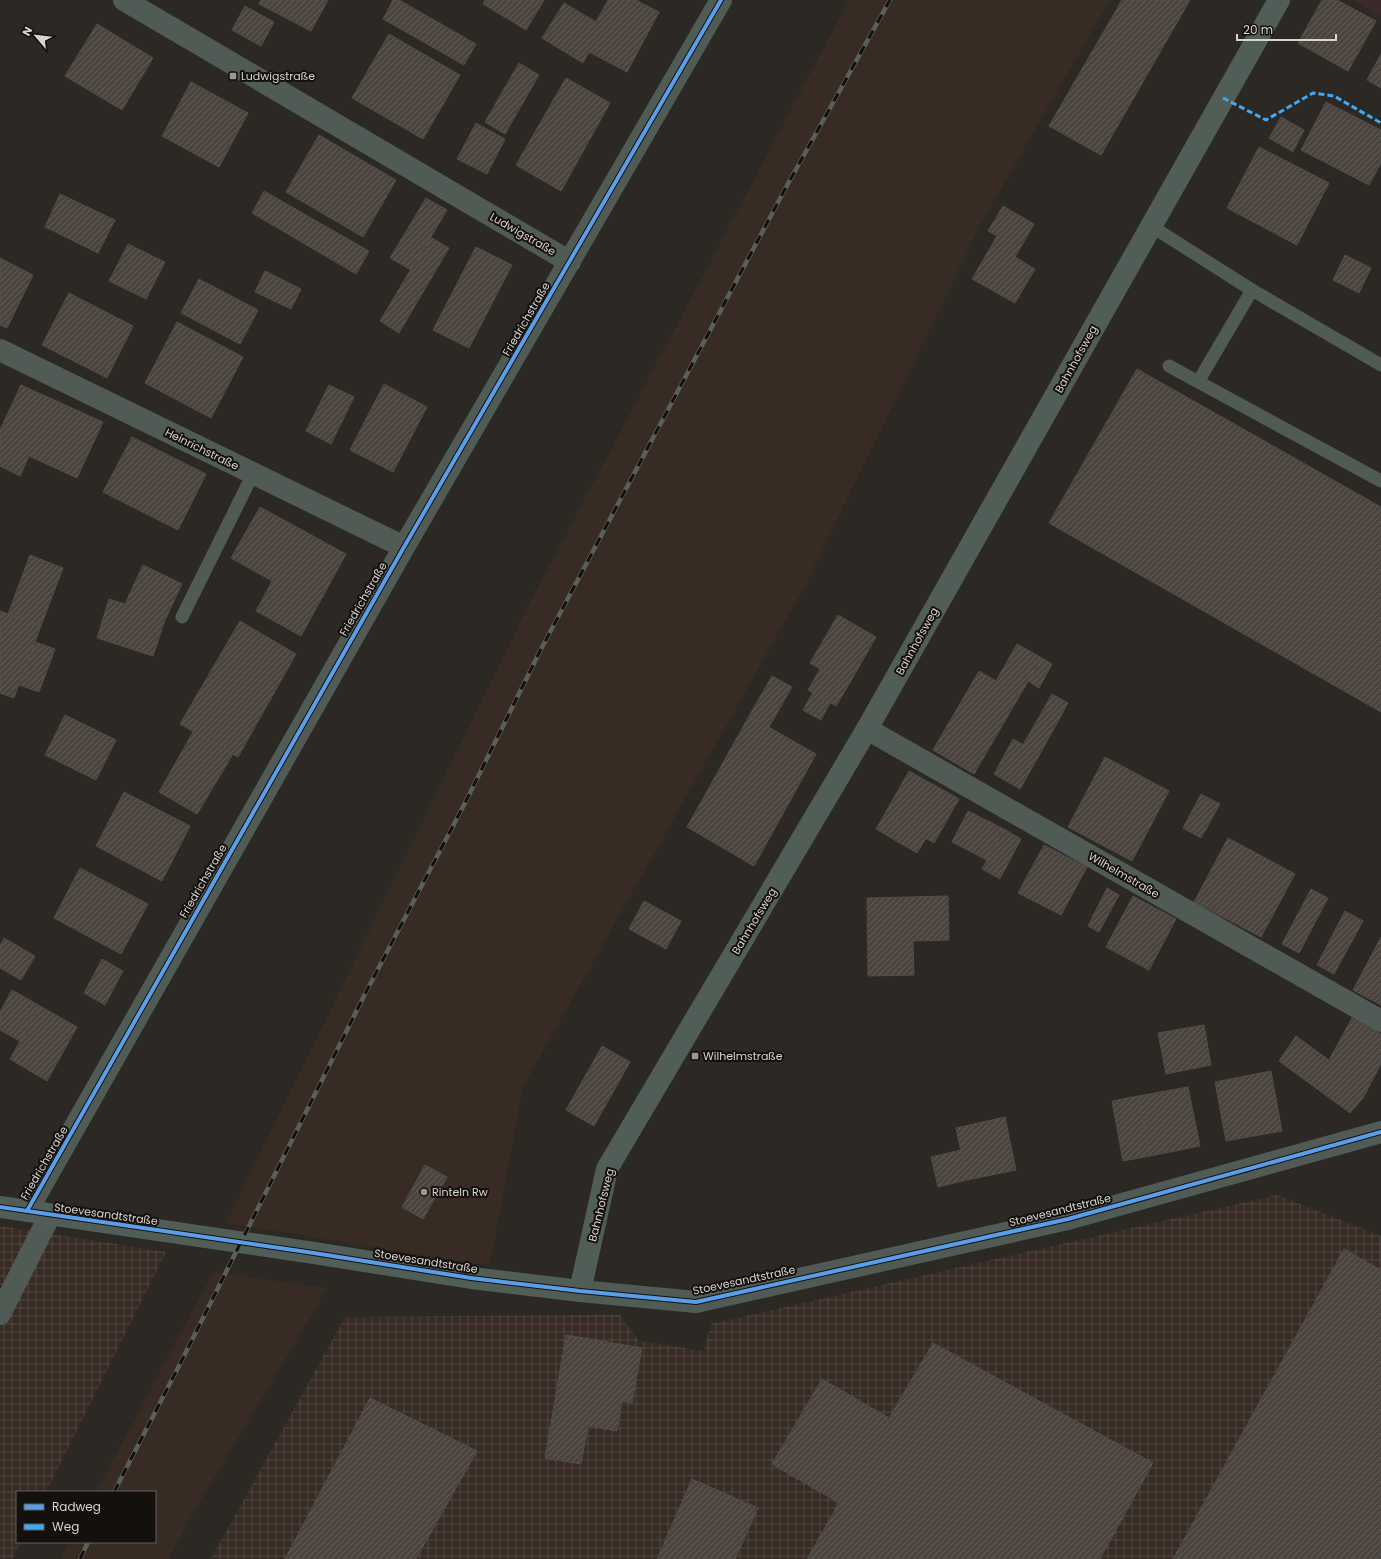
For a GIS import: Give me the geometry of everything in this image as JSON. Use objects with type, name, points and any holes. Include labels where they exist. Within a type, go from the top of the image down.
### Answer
[{"type":"street","name":"Ludwigstraße","points":[[124,0],[570,262]]},
{"type":"street","name":"Friedrichstraße","points":[[27,1211],[404,547],[721,0]]},
{"type":"street","name":"Bahnhofsweg","points":[[580,1291],[607,1170],[867,729],[1278,0]]},
{"type":"street","name":"Heinrichstraße","points":[[0,350],[404,547]]},
{"type":"street","name":"Wilhelmstraße","points":[[867,729],[1381,1021]]},
{"type":"street","name":"Stoevesandtstraße","points":[[0,1207],[314,1253],[471,1278],[580,1291],[696,1302],[1068,1218],[1381,1132]]},
{"type":"street","points":[[0,1314],[50,1215]]},
{"type":"lane","points":[[1151,226],[1252,290],[1381,365]]},
{"type":"lane","points":[[1198,382],[1252,290]]},
{"type":"lane","points":[[1169,366],[1381,481]]},
{"type":"lane","points":[[182,617],[253,474]]},
{"type":"shaded area","points":[[849,0],[1110,0],[981,224],[806,584],[523,1087],[490,1266],[226,1223],[527,608]]},
{"type":"shaded area","points":[[1352,0],[1381,0],[1381,16]]},
{"type":"shaded area","points":[[1277,1195],[1381,1236],[1381,1559],[211,1559],[345,1317],[620,1315],[639,1341],[704,1351],[711,1324]]},
{"type":"shaded area","points":[[0,1226],[166,1252],[46,1491],[16,1491],[16,1543],[20,1543],[12,1559],[0,1559]]},
{"type":"shaded area","points":[[213,1272],[328,1288],[192,1515],[169,1559],[60,1559],[68,1543],[156,1543],[156,1491],[97,1491]]},
{"type":"building","points":[[261,0],[328,0],[311,31],[259,4]]},
{"type":"building","points":[[393,0],[399,0],[476,44],[464,65],[383,19]]},
{"type":"building","points":[[485,0],[544,0],[526,30],[483,4]]},
{"type":"building","points":[[608,0],[636,0],[659,12],[627,72],[589,52],[583,63],[542,38],[564,3],[596,22]]},
{"type":"building","points":[[1122,0],[1190,0],[1101,155],[1049,126]]},
{"type":"building","points":[[1322,0],[1337,0],[1376,21],[1348,71],[1298,43]]},
{"type":"building","points":[[245,6],[274,22],[261,46],[232,30]]},
{"type":"building","points":[[97,24],[153,58],[122,110],[65,76]]},
{"type":"building","points":[[389,34],[460,75],[423,139],[352,98]]},
{"type":"building","points":[[1381,54],[1381,88],[1367,80]]},
{"type":"building","points":[[519,63],[539,75],[505,134],[485,122]]},
{"type":"building","points":[[566,78],[610,103],[561,191],[516,165]]},
{"type":"building","points":[[191,82],[248,113],[219,167],[162,136]]},
{"type":"building","points":[[1326,102],[1381,130],[1381,163],[1369,185],[1301,150]]},
{"type":"building","points":[[1281,117],[1304,130],[1293,152],[1269,138]]},
{"type":"building","points":[[476,123],[505,139],[487,174],[457,159]]},
{"type":"building","points":[[319,135],[396,180],[363,237],[286,192]]},
{"type":"building","points":[[1259,147],[1329,183],[1297,245],[1227,208]]},
{"type":"building","points":[[264,191],[369,251],[356,274],[252,213]]},
{"type":"building","points":[[60,194],[115,220],[98,253],[45,227]]},
{"type":"building","points":[[426,198],[447,210],[411,270],[390,258]]},
{"type":"building","points":[[1003,206],[1034,224],[1015,257],[1035,269],[1015,303],[972,279],[997,236],[988,231]]},
{"type":"building","points":[[430,237],[449,248],[399,333],[380,321]]},
{"type":"building","points":[[128,244],[165,262],[146,299],[109,281]]},
{"type":"building","points":[[476,247],[512,265],[469,348],[433,330]]},
{"type":"building","points":[[1345,255],[1371,268],[1359,293],[1333,280]]},
{"type":"building","points":[[0,258],[33,275],[7,328],[0,325]]},
{"type":"building","points":[[265,271],[301,289],[291,309],[255,292]]},
{"type":"building","points":[[199,279],[258,310],[240,344],[181,313]]},
{"type":"building","points":[[69,293],[133,326],[107,378],[42,345]]},
{"type":"building","points":[[177,322],[243,357],[211,418],[145,383]]},
{"type":"building","points":[[1137,369],[1381,507],[1381,712],[1049,523]]},
{"type":"building","points":[[384,384],[427,407],[393,472],[350,450]]},
{"type":"building","points":[[21,385],[103,422],[77,478],[29,456],[20,476],[0,466],[0,430]]},
{"type":"building","points":[[329,385],[354,397],[331,444],[306,431]]},
{"type":"building","points":[[132,437],[206,474],[178,530],[103,492]]},
{"type":"building","points":[[260,507],[346,554],[301,636],[256,611],[272,581],[231,558]]},
{"type":"building","points":[[30,555],[63,568],[41,626],[8,614]]},
{"type":"building","points":[[143,565],[182,584],[165,620],[153,656],[97,638],[109,599],[125,604]]},
{"type":"building","points":[[0,611],[41,626],[14,698],[0,693]]},
{"type":"building","points":[[838,615],[876,637],[848,686],[810,663]]},
{"type":"building","points":[[240,621],[296,654],[238,757],[180,724]]},
{"type":"building","points":[[35,642],[55,649],[39,692],[19,685]]},
{"type":"building","points":[[1017,644],[1042,658],[1020,695],[996,681]]},
{"type":"building","points":[[1042,658],[1052,664],[1039,688],[1028,681]]},
{"type":"building","points":[[820,669],[848,686],[836,706],[808,690]]},
{"type":"building","points":[[979,671],[1020,695],[974,774],[933,750]]},
{"type":"building","points":[[772,676],[792,687],[769,727],[749,716]]},
{"type":"building","points":[[813,692],[830,703],[821,720],[803,710]]},
{"type":"building","points":[[1052,694],[1068,703],[1040,754],[1023,745]]},
{"type":"building","points":[[65,715],[116,740],[96,780],[45,755]]},
{"type":"building","points":[[749,716],[816,754],[754,866],[687,827]]},
{"type":"building","points":[[193,732],[233,754],[197,814],[159,792]]},
{"type":"building","points":[[1013,739],[1040,754],[1020,789],[994,774]]},
{"type":"building","points":[[1105,757],[1169,791],[1132,861],[1068,827]]},
{"type":"building","points":[[909,771],[959,799],[934,843],[884,815]]},
{"type":"building","points":[[124,792],[190,826],[162,881],[96,846]]},
{"type":"building","points":[[1201,794],[1220,804],[1201,838],[1183,828]]},
{"type":"building","points":[[968,811],[1004,829],[987,860],[952,842]]},
{"type":"building","points":[[884,815],[926,838],[917,853],[876,829]]},
{"type":"building","points":[[1004,829],[1021,839],[1000,879],[982,869]]},
{"type":"building","points":[[1228,838],[1295,874],[1261,937],[1194,902]]},
{"type":"building","points":[[1044,845],[1087,867],[1061,915],[1018,893]]},
{"type":"building","points":[[80,868],[148,904],[121,954],[54,918]]},
{"type":"building","points":[[1107,888],[1119,895],[1099,932],[1088,926]]},
{"type":"building","points":[[1311,889],[1328,898],[1299,953],[1282,944]]},
{"type":"building","points":[[948,896],[949,940],[913,941],[914,975],[868,976],[867,898]]},
{"type":"building","points":[[1133,896],[1176,919],[1149,970],[1106,947]]},
{"type":"building","points":[[644,901],[681,921],[666,949],[629,929]]},
{"type":"building","points":[[1345,911],[1363,921],[1334,974],[1317,965]]},
{"type":"building","points":[[1381,937],[1381,1005],[1353,990]]},
{"type":"building","points":[[4,938],[35,956],[21,980],[0,968],[0,946]]},
{"type":"building","points":[[102,959],[123,971],[105,1005],[84,993]]},
{"type":"building","points":[[12,990],[40,1006],[20,1041],[0,1030],[0,1012]]},
{"type":"building","points":[[40,1006],[77,1027],[47,1081],[10,1059]]},
{"type":"building","points":[[1352,1018],[1381,1034],[1381,1064],[1363,1098],[1350,1113],[1279,1061],[1296,1036],[1329,1060]]},
{"type":"building","points":[[1204,1025],[1211,1065],[1166,1074],[1158,1033]]},
{"type":"building","points":[[602,1046],[630,1062],[594,1126],[566,1110]]},
{"type":"building","points":[[1271,1071],[1282,1131],[1226,1141],[1215,1082]]},
{"type":"building","points":[[1188,1087],[1200,1146],[1150,1156],[1138,1096]]},
{"type":"building","points":[[1138,1096],[1150,1156],[1123,1161],[1112,1101]]},
{"type":"building","points":[[1005,1117],[1016,1170],[967,1180],[956,1128]]},
{"type":"building","points":[[961,1150],[967,1180],[938,1187],[931,1157]]},
{"type":"building","name":"Rinteln Rw","points":[[425,1165],[447,1177],[423,1219],[402,1207]]},
{"type":"building","points":[[1344,1249],[1381,1270],[1381,1559],[1173,1559]]},
{"type":"building","points":[[566,1335],[642,1348],[632,1403],[622,1401],[617,1431],[588,1426],[581,1464],[545,1458]]},
{"type":"building","points":[[933,1343],[1153,1463],[1100,1559],[807,1559],[839,1503],[772,1464],[822,1379],[889,1418]]},
{"type":"building","points":[[370,1398],[477,1451],[416,1559],[285,1559]]},
{"type":"building","points":[[692,1479],[758,1508],[735,1559],[657,1559]]},
{"type":"railway","points":[[115,1491],[182,1360],[366,992],[465,803],[540,651],[784,191],[890,0]]},
{"type":"railway","points":[[80,1559],[88,1543]]},
{"type":"marked path","points":[[1223,98],[1266,120],[1313,93],[1334,96],[1381,123]]},
{"type":"cycle path","points":[[27,1211],[404,547],[721,0]]},
{"type":"cycle path","points":[[0,1207],[314,1253],[471,1278],[580,1291],[696,1302],[1068,1219],[1381,1132]]},
{"type":"place","name":"Ludwigstraße","points":[[233,76]]},
{"type":"place","name":"Wilhelmstraße","points":[[695,1056]]},
{"type":"place","name":"Rinteln Rw","points":[[424,1192]]}]
